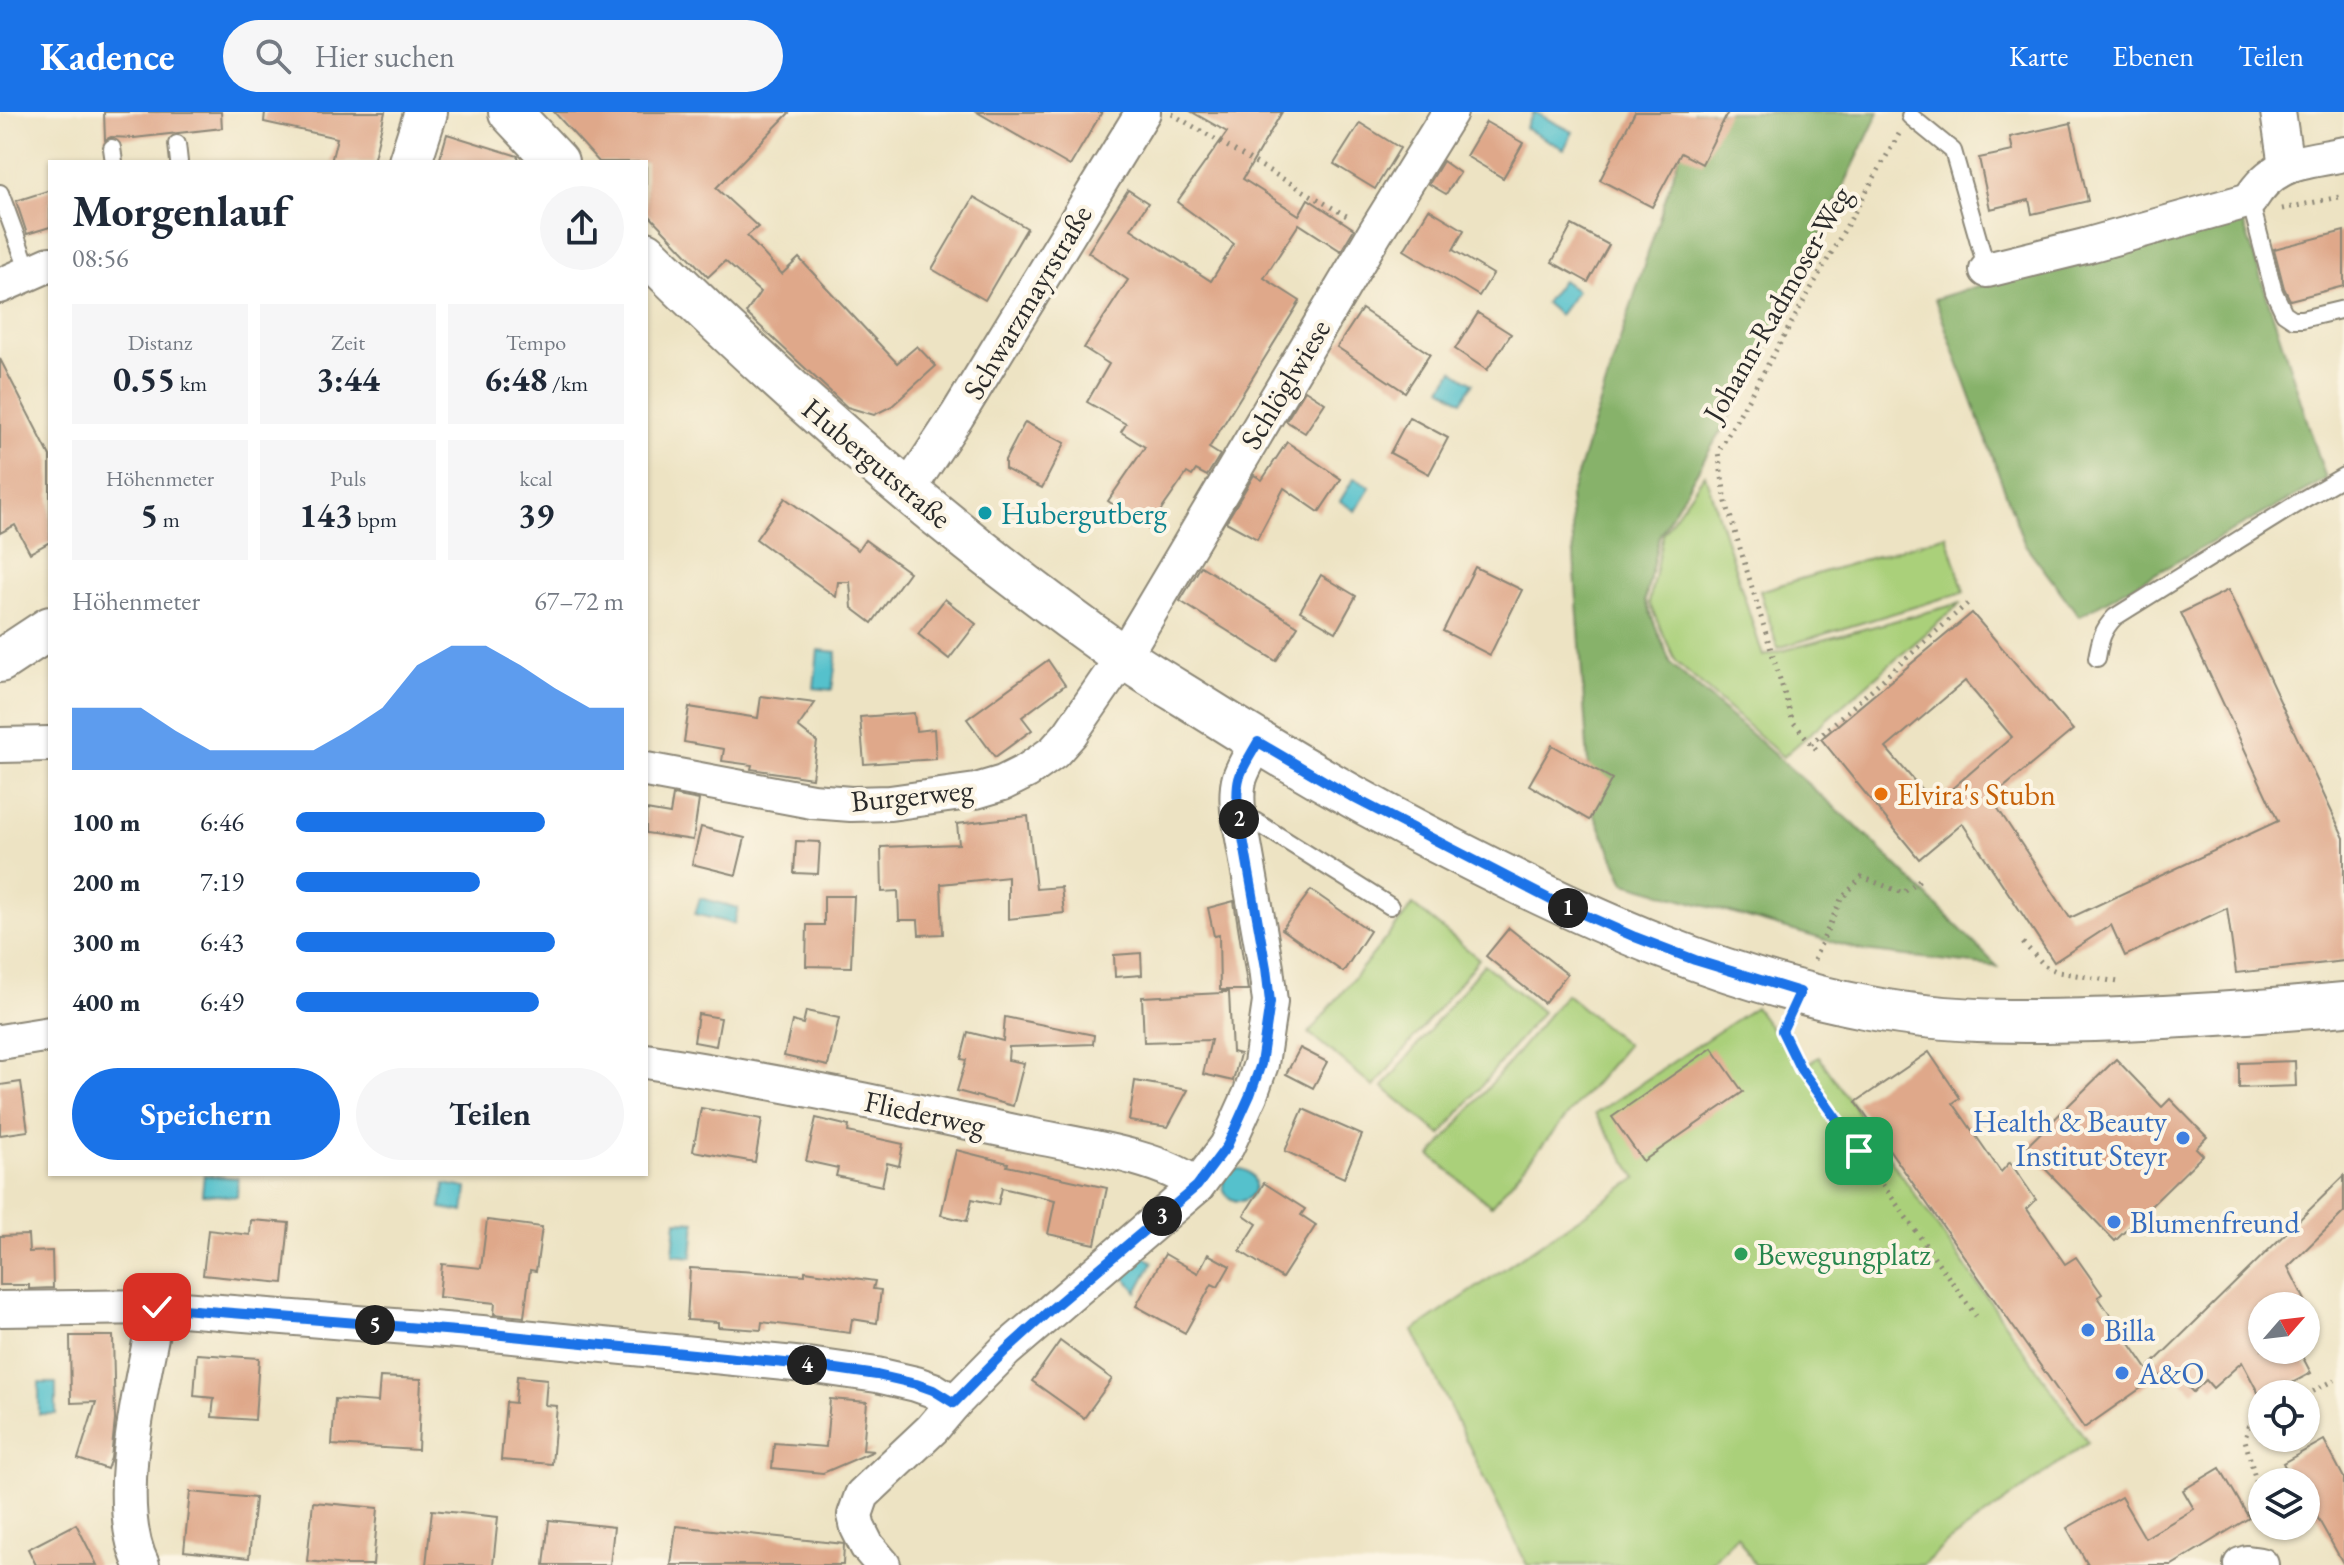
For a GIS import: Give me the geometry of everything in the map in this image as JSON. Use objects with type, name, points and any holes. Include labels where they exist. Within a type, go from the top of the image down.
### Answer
[{"type":"street","points":[[411,160],[426,112]]},
{"type":"street","points":[[510,112],[555,160]]},
{"type":"street","name":"Schwarzmayrstraße","points":[[908,490],[957,416],[1143,112]]},
{"type":"street","name":"Schlöglwiese","points":[[1123,657],[1450,112]]},
{"type":"street","points":[[2278,112],[2286,166]]},
{"type":"street","points":[[1987,270],[2252,207],[2259,186],[2269,175],[2286,166],[2344,154]]},
{"type":"street","name":"Hubergutstraße","points":[[648,255],[782,383],[908,490],[1005,570],[1123,657],[1258,742],[1365,804],[1553,901],[1695,960],[1800,992],[1870,1008],[1938,1018],[2003,1022],[2194,1016],[2344,1004]]},
{"type":"street","points":[[0,661],[48,629]]},
{"type":"street","name":"Burgerweg","points":[[648,770],[812,801],[851,804],[905,802],[976,791],[1003,783],[1027,771],[1054,752],[1123,657]]},
{"type":"street","points":[[883,1565],[867,1546],[858,1528],[856,1505],[862,1495],[932,1429],[1006,1350],[1197,1186],[1227,1146],[1261,1064],[1270,1002],[1236,788],[1238,778],[1258,742]]},
{"type":"street","points":[[0,745],[48,744]]},
{"type":"street","points":[[0,1042],[48,1034]]},
{"type":"street","name":"Fliederweg","points":[[648,1061],[833,1093],[1121,1155],[1175,1170],[1197,1186]]},
{"type":"street","points":[[0,1309],[157,1307],[482,1333],[877,1375],[933,1390],[954,1403]]},
{"type":"street","points":[[142,1565],[135,1551],[128,1501],[135,1419],[157,1307]]},
{"type":"street","points":[[2241,1565],[2261,1565]]},
{"type":"lane","points":[[1910,116],[1953,151],[1987,270]]},
{"type":"lane","points":[[177,144],[179,160]]},
{"type":"lane","points":[[0,193],[26,274]]},
{"type":"lane","points":[[2252,207],[2274,292],[2284,313],[2293,319],[2302,319],[2344,309]]},
{"type":"lane","points":[[2097,658],[2100,637],[2115,617],[2344,476]]},
{"type":"lane","points":[[1238,810],[1390,906]]},
{"type":"path","points":[[1170,112],[1375,233]]},
{"type":"path","name":"Johann-Radmoser-Weg","points":[[1816,749],[1793,722],[1726,502],[1718,452],[1910,116]]},
{"type":"path","points":[[2252,207],[2344,196]]},
{"type":"path","points":[[1811,744],[1969,602]]},
{"type":"path","points":[[1923,877],[1903,893],[1862,877],[1841,899],[1782,1031],[1800,1068],[1976,1316]]},
{"type":"path","points":[[2023,943],[2045,966],[2058,972],[2120,982]]},
{"type":"path","points":[[2320,1388],[2335,1380]]},
{"type":"path","points":[[2248,1427],[2245,1440],[2248,1451]]},
{"type":"green space","points":[[1693,112],[1879,112],[1750,382],[1659,536],[1645,601],[1671,664],[1865,834],[1998,967],[1864,951],[1625,883],[1591,807],[1570,497]]},
{"type":"green space","points":[[2243,222],[2326,479],[2079,616],[2024,543],[1935,299],[1981,285]]},
{"type":"green space","points":[[1705,474],[1763,656],[1961,603],[1783,757],[1676,662],[1649,603],[1663,533]]},
{"type":"green space","points":[[1947,535],[1964,592],[1778,648],[1760,591]]},
{"type":"green space","points":[[1413,905],[1479,959],[1374,1087],[1309,1033]]},
{"type":"green space","points":[[1484,964],[1542,1012],[1441,1135],[1383,1087]]},
{"type":"green space","points":[[1566,994],[1627,1045],[1491,1206],[1431,1156]]},
{"type":"green space","name":"Bewegungplatz","points":[[1755,1007],[1800,1068],[1819,1057],[2088,1442],[1948,1542],[1923,1565],[1755,1565],[1737,1535],[1709,1565],[1527,1565],[1413,1331],[1637,1178],[1595,1114]]},
{"type":"water","points":[[1534,112],[1573,132],[1564,149],[1525,128]]},
{"type":"water","points":[[1562,280],[1577,291],[1559,315],[1545,303]]},
{"type":"water","points":[[1453,370],[1473,383],[1462,401],[1442,388]]},
{"type":"water","points":[[1354,478],[1370,487],[1355,511],[1340,501]]},
{"type":"water","points":[[818,650],[837,652],[832,690],[814,688]]},
{"type":"water","points":[[700,898],[738,908],[734,924],[695,914]]},
{"type":"water","points":[[1239,1169],[1250,1174],[1255,1185],[1250,1196],[1239,1201],[1228,1196],[1223,1185],[1228,1174]]},
{"type":"water","points":[[204,1176],[238,1178],[237,1197],[202,1194]]},
{"type":"water","points":[[445,1184],[467,1188],[464,1212],[441,1208]]},
{"type":"water","points":[[676,1221],[695,1222],[692,1257],[673,1255]]},
{"type":"water","points":[[1142,1255],[1153,1262],[1137,1292],[1121,1272]]},
{"type":"water","points":[[39,1383],[56,1383],[56,1414],[39,1414]]},
{"type":"building","points":[[104,112],[221,112],[222,128],[105,140]]},
{"type":"building","points":[[265,112],[385,112],[373,160],[332,160],[337,138],[264,122]]},
{"type":"building","points":[[554,112],[790,112],[716,188],[758,227],[747,236],[782,274],[799,258],[897,363],[917,346],[936,366],[892,406],[874,415],[847,407],[746,313],[760,292],[725,261],[708,277],[648,214],[648,160],[597,160]]},
{"type":"building","points":[[977,112],[1102,112],[1070,166]]},
{"type":"building","points":[[1192,112],[1282,112],[1243,179],[1299,215],[1308,199],[1354,229],[1341,251],[1299,224],[1264,278],[1300,301],[1209,448],[1220,455],[1207,476],[1196,470],[1192,476],[1187,473],[1148,529],[1108,501],[1145,447],[1121,432],[1126,424],[1087,402],[1109,364],[1084,348],[1128,280],[1088,252],[1128,190],[1148,203],[1131,229],[1211,281],[1234,244],[1177,202],[1227,132]]},
{"type":"building","points":[[1635,112],[1728,112],[1702,164],[1681,153],[1652,207],[1600,180]]},
{"type":"building","points":[[1486,122],[1523,143],[1503,178],[1466,156]]},
{"type":"building","points":[[1360,123],[1400,148],[1375,189],[1334,164]]},
{"type":"building","points":[[2071,123],[2088,201],[2032,214],[2029,200],[1990,209],[1979,158],[2013,151],[2010,137]]},
{"type":"building","points":[[447,134],[518,156],[519,160],[440,160]]},
{"type":"building","points":[[1443,161],[1460,173],[1446,194],[1429,184]]},
{"type":"building","points":[[48,191],[48,228],[27,234],[16,201]]},
{"type":"building","points":[[974,197],[1027,228],[985,300],[932,269]]},
{"type":"building","points":[[1429,209],[1464,230],[1453,250],[1493,274],[1479,296],[1404,250]]},
{"type":"building","points":[[1572,225],[1609,245],[1588,282],[1552,262]]},
{"type":"building","points":[[2344,231],[2344,286],[2290,300],[2274,249]]},
{"type":"building","points":[[1362,309],[1430,354],[1405,392],[1337,347]]},
{"type":"building","points":[[1478,313],[1511,334],[1487,370],[1455,349]]},
{"type":"building","points":[[0,359],[48,452],[48,543],[30,553],[15,525],[0,533]]},
{"type":"building","points":[[1305,390],[1325,403],[1305,433],[1286,421]]},
{"type":"building","points":[[1409,417],[1448,438],[1429,474],[1390,453]]},
{"type":"building","points":[[1025,422],[1065,443],[1042,488],[1005,469],[1005,460]]},
{"type":"building","points":[[1287,442],[1341,479],[1319,512],[1284,488],[1257,539],[1226,522],[1254,475],[1262,480]]},
{"type":"building","points":[[785,498],[858,550],[865,540],[909,572],[872,623],[852,608],[850,582],[838,582],[836,597],[756,539]]},
{"type":"building","points":[[1201,566],[1298,626],[1276,661],[1180,601]]},
{"type":"building","points":[[1475,567],[1522,590],[1490,655],[1443,631]]},
{"type":"building","points":[[1321,575],[1356,596],[1336,632],[1300,611]]},
{"type":"building","points":[[2228,590],[2344,838],[2344,961],[2236,973],[2227,908],[2125,956],[2111,925],[2054,962],[1962,823],[1919,859],[1821,739],[1972,613],[2073,730],[1991,798],[2070,918],[2278,821],[2181,613]],"holes":[[[1965,681],[2012,737],[1934,804],[1886,748]]]},
{"type":"building","points":[[945,599],[976,624],[949,659],[918,634]]},
{"type":"building","points":[[1048,660],[1065,685],[1022,717],[1032,730],[995,757],[967,719]]},
{"type":"building","points":[[761,696],[815,703],[798,727],[817,742],[812,778],[751,769],[752,765],[722,761],[724,749],[684,742],[689,707],[758,718]]},
{"type":"building","points":[[914,713],[916,731],[934,729],[936,759],[864,764],[860,717]]},
{"type":"building","points":[[1552,745],[1612,779],[1589,820],[1529,785]]},
{"type":"building","points":[[673,795],[699,800],[693,840],[648,833],[648,810],[670,814]]},
{"type":"building","points":[[1028,816],[1036,889],[1061,887],[1064,913],[1008,919],[1008,877],[941,884],[943,934],[919,935],[918,920],[899,920],[898,891],[882,892],[881,847],[959,844],[957,824]]},
{"type":"building","points":[[701,827],[745,838],[736,875],[692,864]]},
{"type":"building","points":[[796,841],[820,842],[818,874],[794,873]]},
{"type":"building","points":[[1311,890],[1370,931],[1343,972],[1282,929]]},
{"type":"building","points":[[824,896],[854,896],[851,967],[806,966],[807,925],[824,925]]},
{"type":"building","points":[[1234,901],[1248,990],[1220,990],[1219,935],[1214,936],[1208,908]]},
{"type":"building","points":[[1509,928],[1567,974],[1544,1003],[1486,956]]},
{"type":"building","points":[[1141,953],[1142,975],[1115,977],[1114,955]]},
{"type":"building","points":[[1229,992],[1232,1052],[1240,1054],[1233,1081],[1203,1074],[1211,1040],[1144,1042],[1142,997]]},
{"type":"building","points":[[806,1011],[839,1018],[828,1066],[784,1056],[792,1021],[803,1024]]},
{"type":"building","points":[[698,1014],[721,1018],[716,1046],[694,1042]]},
{"type":"building","points":[[1005,1017],[1094,1035],[1093,1044],[1009,1047],[1008,1060],[1024,1063],[1013,1106],[957,1091],[966,1060],[961,1059],[968,1032],[1003,1041]]},
{"type":"building","points":[[1300,1048],[1327,1062],[1313,1088],[1286,1074]]},
{"type":"building","points":[[1712,1048],[1743,1092],[1643,1161],[1612,1117]]},
{"type":"building","points":[[1929,1052],[1960,1098],[1953,1103],[2001,1172],[2010,1162],[2036,1200],[2027,1209],[2065,1264],[2076,1257],[2102,1294],[2098,1297],[2154,1379],[2084,1428],[1856,1102]]},
{"type":"building","points":[[2116,1059],[2162,1107],[2170,1099],[2207,1137],[2196,1148],[2203,1155],[2115,1241],[2025,1148]]},
{"type":"building","points":[[2295,1061],[2296,1086],[2239,1088],[2239,1063]]},
{"type":"building","points":[[1135,1081],[1188,1090],[1168,1127],[1129,1121]]},
{"type":"building","points":[[21,1082],[28,1131],[0,1135],[0,1085]]},
{"type":"building","points":[[701,1108],[762,1119],[755,1162],[693,1151]]},
{"type":"building","points":[[1303,1109],[1362,1135],[1344,1178],[1285,1151]]},
{"type":"building","points":[[816,1118],[849,1126],[848,1132],[903,1144],[899,1166],[887,1163],[882,1186],[836,1176],[838,1168],[806,1161]]},
{"type":"building","points":[[956,1150],[1008,1163],[1007,1166],[1107,1188],[1095,1244],[1048,1234],[1055,1200],[1002,1188],[998,1205],[972,1199],[967,1221],[941,1215]]},
{"type":"building","points":[[2344,1176],[2344,1212],[2288,1267],[2301,1292],[2248,1292],[2248,1364],[2306,1364],[2311,1373],[2298,1380],[2251,1380],[2242,1362],[2213,1388],[2206,1380],[2193,1392],[2177,1376],[2168,1385],[2150,1366]]},
{"type":"building","points":[[1264,1183],[1305,1209],[1301,1215],[1316,1225],[1282,1278],[1240,1251],[1257,1224],[1244,1215]]},
{"type":"building","points":[[251,1220],[289,1223],[283,1283],[203,1275],[208,1230],[250,1235]]},
{"type":"building","points":[[487,1220],[542,1227],[536,1271],[530,1270],[524,1317],[494,1314],[495,1303],[439,1297],[442,1264],[481,1268]]},
{"type":"building","points":[[28,1235],[29,1252],[52,1251],[53,1288],[0,1285],[0,1236]]},
{"type":"building","points":[[1165,1254],[1198,1273],[1208,1254],[1230,1266],[1218,1287],[1212,1284],[1185,1333],[1136,1306]]},
{"type":"building","points":[[690,1268],[805,1275],[805,1271],[875,1281],[873,1289],[881,1290],[877,1323],[852,1319],[850,1333],[762,1322],[761,1330],[718,1327],[718,1322],[687,1320]]},
{"type":"building","points":[[70,1336],[113,1336],[115,1420],[107,1469],[78,1459],[96,1402],[71,1403]]},
{"type":"building","points":[[1060,1341],[1112,1379],[1084,1418],[1032,1381]]},
{"type":"building","points":[[197,1354],[259,1358],[255,1420],[212,1417],[214,1398],[194,1396]]},
{"type":"building","points":[[517,1376],[547,1379],[545,1405],[557,1406],[552,1464],[501,1460],[506,1402],[515,1403]]},
{"type":"building","points":[[380,1377],[421,1379],[418,1450],[332,1445],[335,1399],[378,1402]]},
{"type":"building","points":[[830,1399],[867,1402],[863,1450],[874,1451],[823,1473],[772,1468],[774,1443],[826,1447]]},
{"type":"building","points":[[2324,1440],[2344,1478],[2344,1565],[2320,1522],[2320,1468],[2286,1468],[2283,1463],[2303,1452],[2320,1452],[2320,1442]]},
{"type":"building","points":[[2220,1468],[2248,1519],[2172,1565],[2088,1565],[2067,1528],[2121,1497],[2145,1538],[2194,1509],[2183,1490]]},
{"type":"building","points":[[190,1492],[255,1498],[249,1558],[184,1551]]},
{"type":"building","points":[[313,1502],[378,1508],[373,1565],[307,1561]]},
{"type":"building","points":[[432,1510],[498,1517],[493,1565],[426,1565]]},
{"type":"building","points":[[549,1520],[614,1527],[610,1565],[544,1565]]},
{"type":"building","points":[[76,1524],[97,1565],[36,1565],[28,1549]]},
{"type":"building","points":[[676,1526],[844,1544],[843,1565],[671,1565]]},
{"type":"place","name":"Hubergutberg","points":[[985,513]]},
{"type":"place","name":"Elvira's Stubn","points":[[1881,794]]},
{"type":"place","name":"Health & Beauty Institut Steyr","points":[[2183,1138]]},
{"type":"place","name":"Blumenfreund","points":[[2114,1222]]},
{"type":"place","name":"Bewegungplatz","points":[[1741,1254]]},
{"type":"place","name":"Billa","points":[[2088,1330]]},
{"type":"place","name":"A&O","points":[[2122,1373]]},
{"type":"route","points":[[157,1307],[482,1333],[815,1366],[916,1384],[954,1403],[1049,1311],[1197,1186],[1227,1146],[1261,1064],[1270,1002],[1236,788],[1238,778],[1258,742],[1352,797],[1553,901],[1695,960],[1800,992],[1782,1031],[1800,1068],[1859,1151]]}]
